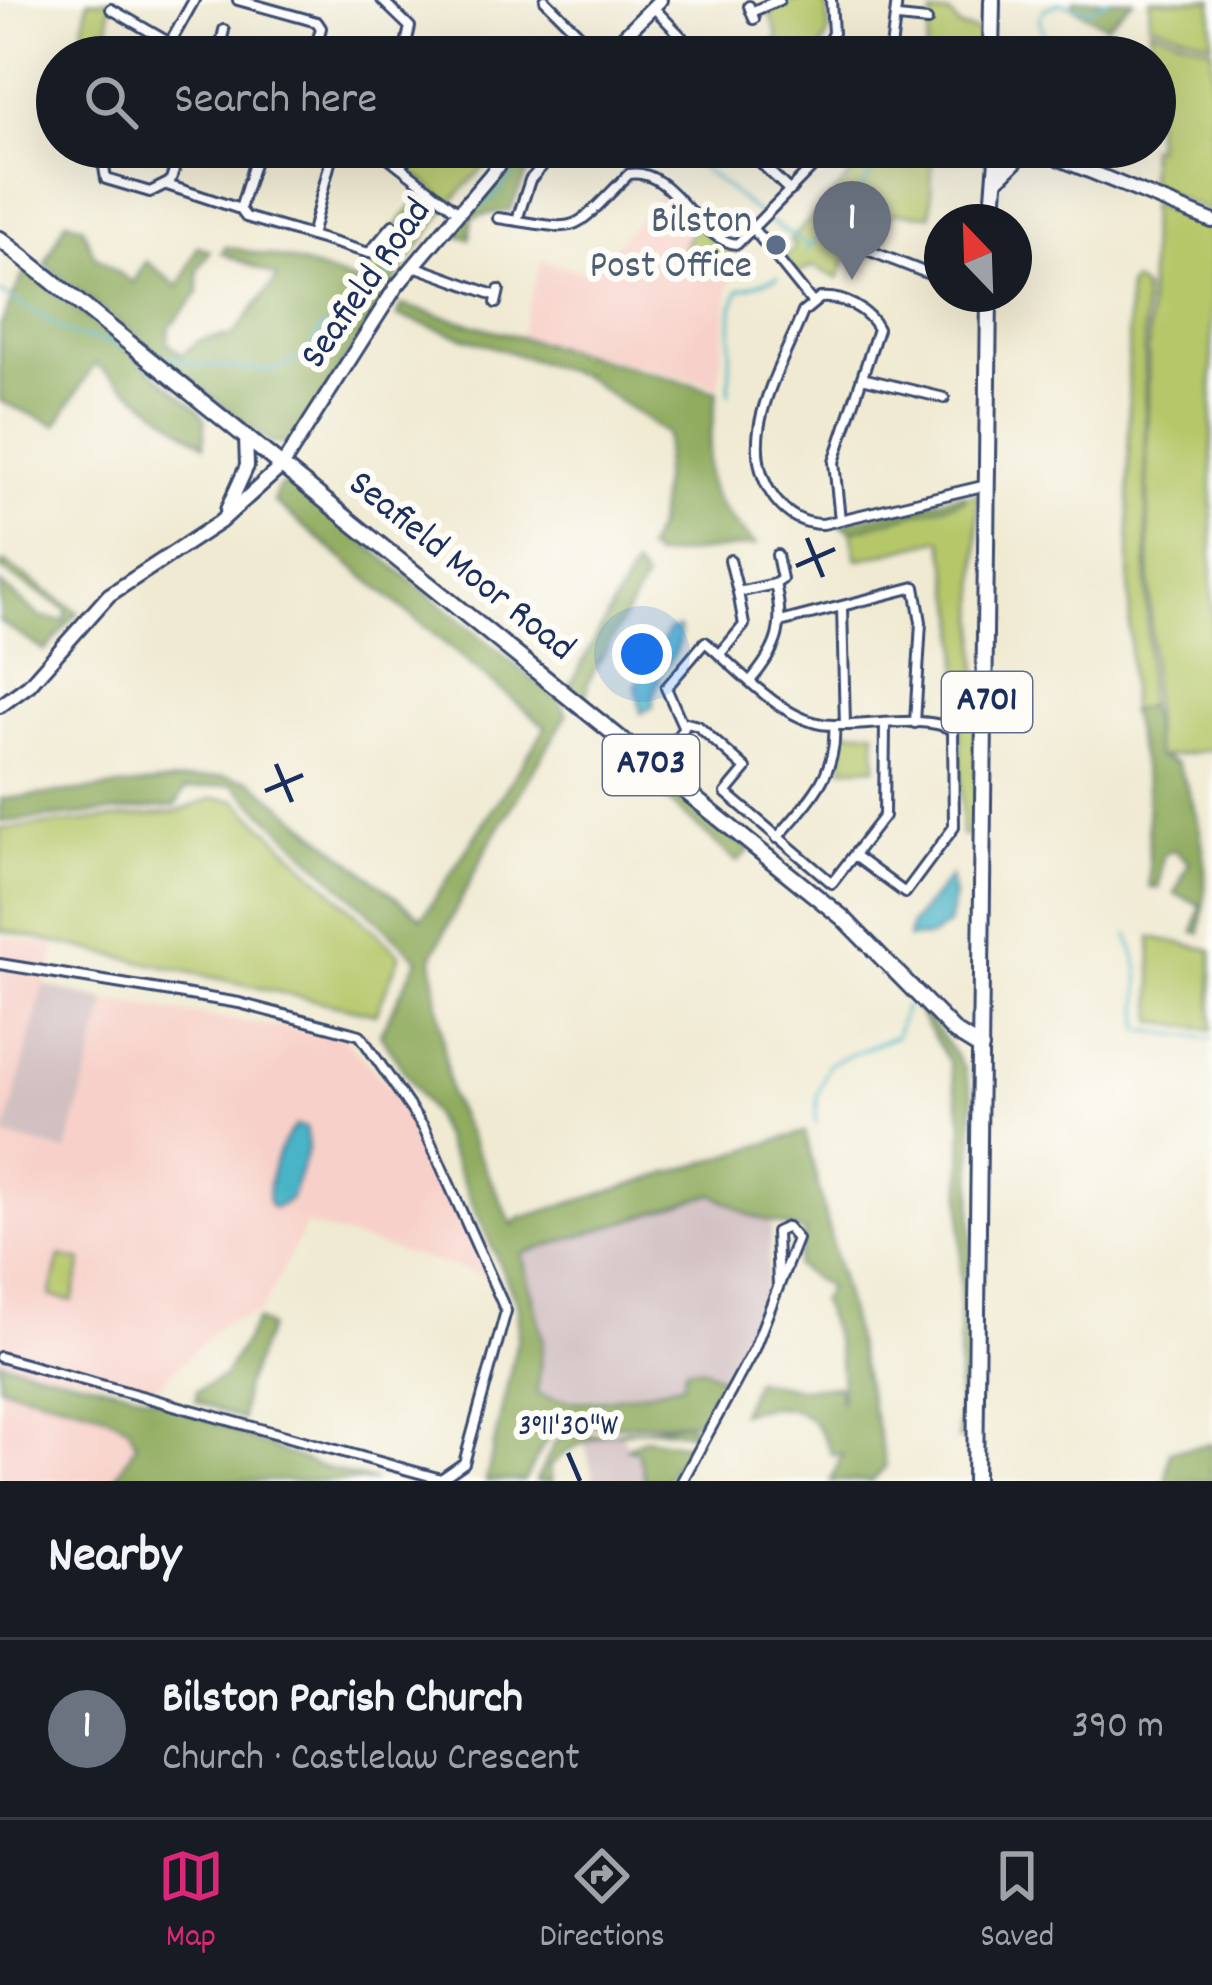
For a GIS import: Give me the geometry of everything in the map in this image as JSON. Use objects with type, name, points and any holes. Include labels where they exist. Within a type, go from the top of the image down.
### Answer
[{"type":"main road","points":[[992,0],[992,36]]},
{"type":"main road","points":[[994,204],[1004,168]]},
{"type":"main road","name":"Seafield Moor Road","points":[[0,239],[843,918],[955,1032],[981,1048]]},
{"type":"main road","name":"A701","points":[[976,1476],[989,312]]},
{"type":"street","points":[[174,36],[194,0]]},
{"type":"street","points":[[238,0],[277,5],[320,24],[318,36]]},
{"type":"street","points":[[382,0],[410,27],[408,36]]},
{"type":"street","points":[[545,0],[581,36]]},
{"type":"street","points":[[556,12],[569,0]]},
{"type":"street","points":[[751,12],[779,0]]},
{"type":"street","points":[[830,0],[832,36]]},
{"type":"street","points":[[894,36],[897,0]]},
{"type":"street","points":[[624,36],[657,3],[684,36]]},
{"type":"street","points":[[111,9],[158,36]]},
{"type":"street","points":[[898,18],[927,21]]},
{"type":"street","points":[[222,36],[224,30]]},
{"type":"street","points":[[104,168],[109,182],[150,192],[167,185],[240,209],[246,217],[369,253],[393,225]]},
{"type":"street","points":[[167,185],[174,168]]},
{"type":"street","points":[[240,209],[253,168]]},
{"type":"street","points":[[310,236],[328,168]]},
{"type":"street","points":[[402,168],[456,211]]},
{"type":"street","name":"Seafield Road","points":[[0,706],[29,685],[110,596],[220,522],[282,466],[413,265],[495,168]]},
{"type":"street","points":[[517,220],[530,180],[541,168]]},
{"type":"street","points":[[766,168],[790,191]]},
{"type":"street","points":[[498,218],[563,231],[579,224],[629,174],[638,172],[721,240],[736,244],[812,168]]},
{"type":"street","points":[[1061,168],[1212,221]]},
{"type":"street","points":[[754,230],[812,302]]},
{"type":"street","points":[[865,249],[924,272]]},
{"type":"street","points":[[413,265],[497,296]]},
{"type":"street","points":[[812,302],[833,297],[874,321],[877,340],[834,461],[840,520]]},
{"type":"street","points":[[812,302],[759,424],[754,457],[767,488],[796,519],[808,524],[840,520],[988,484]]},
{"type":"street","points":[[862,378],[944,398]]},
{"type":"street","points":[[220,522],[245,474],[246,437]]},
{"type":"street","points":[[738,592],[782,579],[777,556]]},
{"type":"street","points":[[720,655],[744,625],[730,560]]},
{"type":"street","points":[[751,680],[771,656],[784,621],[775,584]]},
{"type":"street","points":[[784,621],[915,587],[921,622],[916,723]]},
{"type":"street","points":[[777,838],[830,770],[839,725],[842,606]]},
{"type":"street","points":[[655,767],[684,728],[666,688],[704,642],[795,713],[839,725],[916,723],[953,730],[954,827],[904,893],[856,856]]},
{"type":"street","points":[[681,722],[698,726],[746,769],[726,793],[832,884],[884,817],[885,726]]},
{"type":"street","points":[[0,964],[239,1003],[360,1035],[424,1128],[506,1311],[464,1462],[441,1479],[0,1357]]},
{"type":"street","points":[[682,1481],[754,1349],[796,1248],[795,1233],[787,1227],[776,1232],[774,1244],[778,1287]]},
{"type":"shaded area","points":[[662,192],[715,242],[733,248],[719,386],[520,336],[541,260],[590,274]]},
{"type":"shaded area","points":[[0,937],[57,945],[5,1136],[67,1152],[107,1001],[343,1037],[392,1089],[488,1277],[306,1225],[260,1313],[223,1323],[157,1387],[0,1363]]},
{"type":"shaded area","points":[[44,985],[107,1001],[67,1152],[5,1136]]},
{"type":"shaded area","points":[[714,1194],[772,1225],[765,1297],[721,1378],[704,1368],[683,1383],[608,1397],[549,1399],[537,1393],[543,1339],[522,1254]]},
{"type":"shaded area","points":[[0,1386],[95,1410],[128,1426],[136,1444],[114,1481],[0,1481]]},
{"type":"shaded area","points":[[622,1433],[630,1453],[638,1452],[645,1481],[595,1481],[584,1442]]},
{"type":"green space","points":[[88,0],[116,0],[109,11],[110,36],[82,36]]},
{"type":"green space","points":[[794,0],[827,0],[829,32],[827,36],[778,36],[769,11]]},
{"type":"green space","points":[[1074,0],[1133,0],[1106,26],[1073,7]]},
{"type":"green space","points":[[1150,0],[1212,0],[1212,43],[1149,23]]},
{"type":"green space","points":[[950,14],[960,28],[978,31],[978,36],[928,36],[932,15]]},
{"type":"green space","points":[[1150,28],[1175,36],[1150,36]]},
{"type":"green space","points":[[1176,36],[1212,48],[1212,213],[1149,185],[1149,168],[1176,168]]},
{"type":"green space","points":[[408,168],[483,168],[450,203]]},
{"type":"green space","points":[[504,168],[532,168],[510,210],[472,217],[470,239],[448,232]]},
{"type":"green space","points":[[857,168],[932,168],[931,204],[924,204],[924,215],[892,213],[880,237],[859,228],[838,279],[813,266],[797,274],[784,259],[795,247],[790,241]]},
{"type":"green space","points":[[426,192],[446,209],[408,261],[402,258],[365,285],[372,255],[386,247],[382,243]]},
{"type":"green space","points":[[1150,203],[1212,231],[1212,750],[1154,758],[1147,462]]},
{"type":"green space","points":[[66,221],[82,226],[94,255],[133,283],[146,261],[179,287],[198,246],[210,251],[198,270],[198,294],[169,328],[168,343],[182,355],[199,340],[233,335],[278,277],[222,253],[226,247],[291,260],[365,285],[403,258],[408,261],[292,443],[270,443],[45,264]]},
{"type":"green space","points":[[695,224],[715,242],[733,248],[732,276],[679,258]]},
{"type":"green space","points":[[26,268],[198,409],[205,420],[204,445],[95,364],[56,425],[0,401],[0,326]]},
{"type":"green space","points":[[1134,281],[1144,290],[1148,706],[1130,711],[1128,287]]},
{"type":"green space","points":[[401,305],[717,391],[708,476],[721,507],[756,545],[655,557],[646,550],[657,526],[667,434],[583,376],[398,316]]},
{"type":"green space","points":[[289,481],[561,702],[567,715],[488,846],[432,957],[450,1096],[513,1226],[518,1219],[805,1132],[886,1466],[872,1481],[831,1481],[842,1454],[832,1455],[817,1426],[797,1411],[771,1407],[740,1413],[755,1380],[796,1388],[838,1386],[841,1403],[840,1364],[820,1302],[828,1288],[796,1266],[805,1232],[749,1215],[713,1194],[522,1254],[543,1339],[537,1393],[570,1401],[609,1399],[682,1384],[686,1368],[704,1368],[721,1378],[700,1421],[560,1428],[550,1434],[524,1481],[486,1481],[518,1336],[518,1306],[433,1115],[380,1034],[418,959],[233,784],[185,790],[175,806],[0,822],[0,799],[223,776],[250,780],[422,918],[546,727],[274,502],[277,489]]},
{"type":"green space","points":[[978,493],[976,834],[962,836],[958,617],[942,539],[857,560],[851,531]]},
{"type":"green space","points":[[963,494],[965,500],[851,531],[839,524]]},
{"type":"green space","points":[[4,562],[78,612],[45,651],[0,622],[0,584],[42,618],[64,621],[67,610],[0,569]]},
{"type":"green space","points":[[634,567],[645,580],[588,682],[586,703],[568,689]]},
{"type":"green space","points":[[1148,706],[1157,757],[1177,763],[1199,825],[1205,868],[1200,933],[1194,932],[1201,905],[1175,894],[1189,862],[1174,850],[1163,855],[1159,887],[1150,888],[1147,786],[1130,711]]},
{"type":"green space","points":[[842,731],[875,731],[876,767],[843,768]]},
{"type":"green space","points":[[649,770],[750,850],[737,862],[652,786],[644,794],[639,788]]},
{"type":"green space","points":[[213,798],[236,800],[400,955],[376,1014],[0,930],[0,829],[176,812]]},
{"type":"green space","points":[[1151,937],[1212,950],[1212,1030],[1154,1022]]},
{"type":"green space","points":[[919,1004],[964,1068],[973,1097],[970,1408],[968,1437],[958,1440],[963,1121],[949,1062],[916,1008]]},
{"type":"green space","points":[[60,1256],[82,1261],[72,1301],[50,1296]]},
{"type":"green space","points":[[257,1320],[269,1327],[244,1389],[242,1420],[196,1401],[197,1391],[223,1377]]},
{"type":"green space","points":[[0,1361],[148,1396],[306,1461],[375,1481],[114,1481],[136,1444],[128,1426],[95,1410],[0,1386]]},
{"type":"green space","points":[[683,1423],[696,1428],[693,1434],[639,1430]]},
{"type":"green space","points":[[568,1433],[611,1434],[563,1455],[549,1467],[552,1481],[536,1481],[556,1441]]},
{"type":"green space","points":[[645,1438],[688,1445],[665,1481],[645,1481],[638,1452],[627,1448]]},
{"type":"green space","points":[[1212,1444],[1212,1481],[1166,1481],[1170,1451]]},
{"type":"water","points":[[679,628],[678,647],[658,682],[653,707],[641,713],[636,685],[669,630]]},
{"type":"water","points":[[950,877],[954,897],[948,925],[930,937],[908,938],[911,924]]},
{"type":"water","points":[[296,1126],[306,1128],[308,1149],[290,1200],[275,1208],[269,1205],[271,1174]]},
{"type":"waterway","points":[[1045,36],[1039,19],[1044,9],[1060,3],[1089,10],[1108,0]]},
{"type":"waterway","points":[[465,215],[496,196],[515,168]]},
{"type":"waterway","points":[[702,168],[760,215]]},
{"type":"waterway","points":[[805,252],[858,195],[874,168]]},
{"type":"waterway","points":[[144,349],[194,364],[271,371],[307,355],[320,330],[360,313],[433,215]]},
{"type":"waterway","points":[[770,222],[809,246]]},
{"type":"waterway","points":[[729,394],[732,308],[739,290],[778,277]]},
{"type":"waterway","points":[[0,292],[71,334],[123,346]]},
{"type":"waterway","points":[[1128,934],[1139,969],[1141,1030],[1212,1039]]},
{"type":"waterway","points":[[816,1123],[817,1096],[829,1064],[896,1036],[905,1006]]},
{"type":"place","name":"Bilston Post Office","points":[[776,245]]},
{"type":"place","name":"Bilston Parish Church","points":[[852,280]]}]
